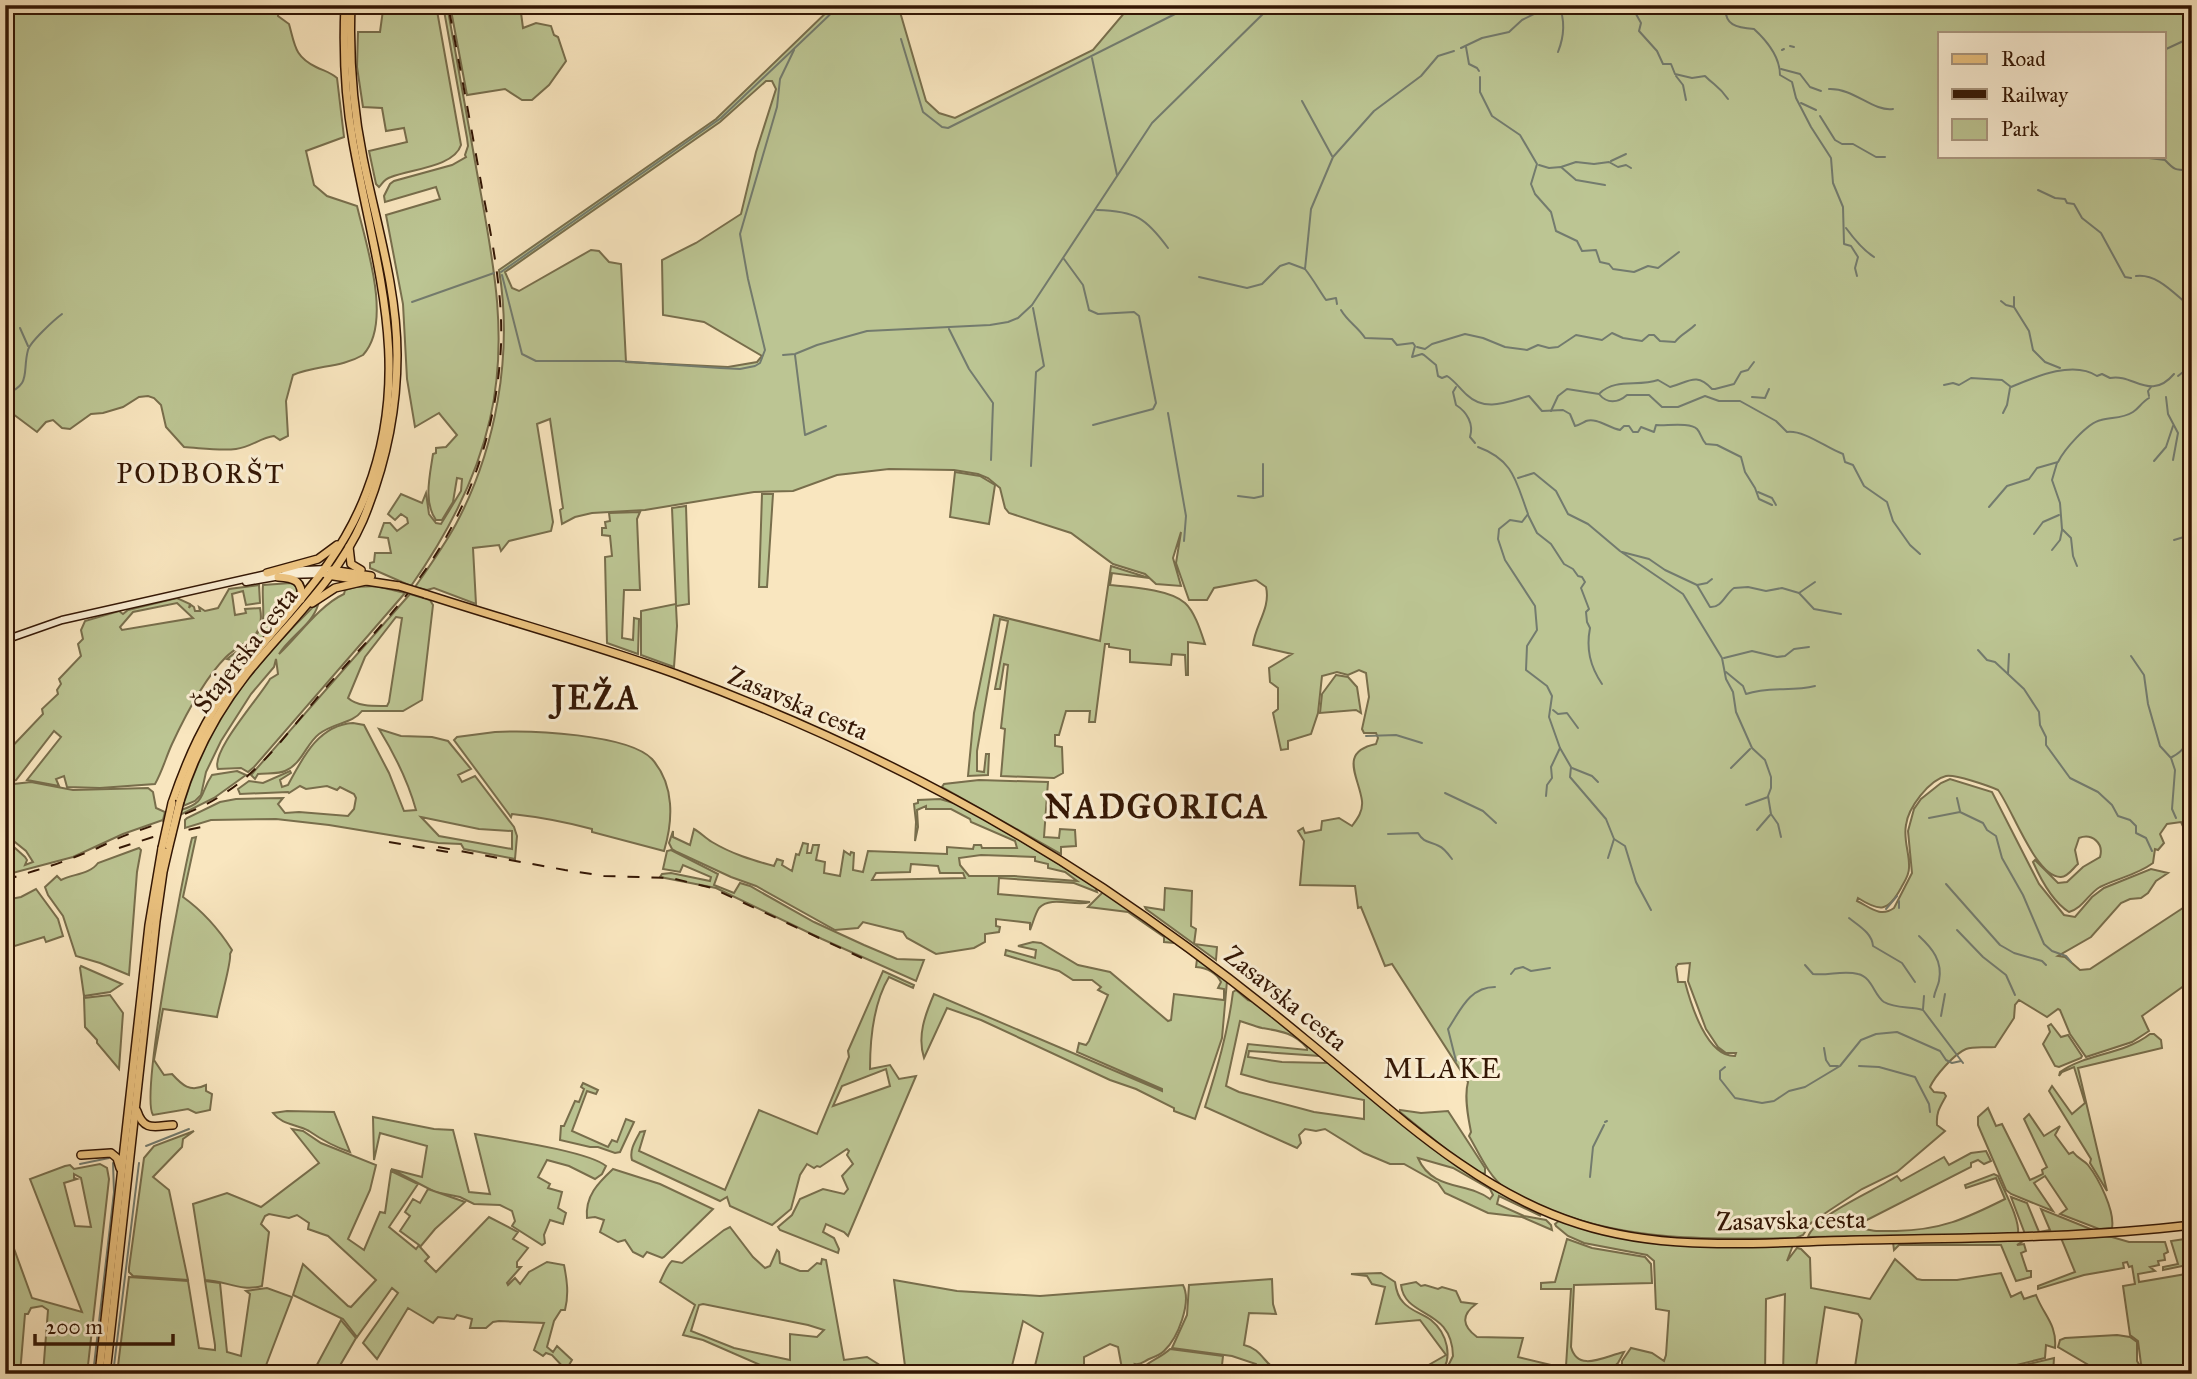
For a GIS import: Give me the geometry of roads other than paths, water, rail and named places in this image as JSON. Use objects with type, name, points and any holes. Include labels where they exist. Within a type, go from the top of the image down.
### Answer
[{"type":"main road","name":"Štajerska cesta","points":[[99,1374],[149,925],[176,802],[192,751],[217,704],[301,599],[328,572],[368,489],[381,445],[388,404],[390,348],[383,287],[350,127],[345,71],[345,5]]},
{"type":"main road","name":"Štajerska cesta","points":[[176,802],[215,719],[238,686],[349,547],[371,499],[389,443],[397,356],[391,286],[358,127],[350,54],[351,5]]},
{"type":"main road","points":[[5,640],[62,620],[267,573],[323,557],[347,534]]},
{"type":"main road","points":[[295,617],[328,591],[354,582],[374,579],[372,573],[353,567],[349,547]]},
{"type":"main road","points":[[267,573],[328,572]]},
{"type":"main road","points":[[182,592],[328,572]]},
{"type":"main road","name":"Zasavska cesta","points":[[328,572],[395,585],[603,650],[695,682],[771,711],[852,747],[947,796],[1011,831],[1168,933],[1232,980],[1466,1169],[1537,1208],[1577,1224],[1632,1237],[1717,1243],[2024,1238],[2192,1225]]},
{"type":"main road","points":[[278,577],[293,578],[299,582],[302,589],[301,599]]},
{"type":"main road","name":"Štajerska cesta","points":[[106,1374],[165,847]]},
{"type":"main road","points":[[136,1109],[142,1123],[147,1126],[173,1125]]},
{"type":"main road","points":[[81,1155],[111,1153],[117,1158],[121,1173]]},
{"type":"waterway","points":[[501,272],[721,118],[840,5]]},
{"type":"waterway","points":[[901,39],[923,112],[942,127],[948,128],[1181,11],[1182,5]]},
{"type":"waterway","points":[[783,355],[795,354],[867,331],[990,325],[1018,318],[1032,305],[1152,123],[1272,5]]},
{"type":"waterway","points":[[1529,5],[1534,11]]},
{"type":"waterway","points":[[1461,48],[1482,38],[1509,32],[1522,20],[1547,5]]},
{"type":"waterway","points":[[1558,52],[1563,28],[1559,5]]},
{"type":"waterway","points":[[1631,5],[1641,23],[1639,31],[1657,51],[1663,64],[1671,64],[1675,74],[1692,78],[1705,76],[1728,99]]},
{"type":"waterway","points":[[1726,5],[1729,21],[1742,28],[1754,29],[1772,49],[1780,75],[1792,82],[1796,98],[1831,158],[1833,183],[1843,207],[1844,244],[1851,246],[1858,257],[1855,268],[1857,276]]},
{"type":"waterway","points":[[2166,49],[2192,37]]},
{"type":"waterway","points":[[1790,46],[1794,47]]},
{"type":"waterway","points":[[1466,47],[1469,64],[1479,71]]},
{"type":"waterway","points":[[502,275],[522,354],[536,361],[619,361],[740,369],[760,363],[765,350],[740,234],[777,107],[780,79],[794,50]]},
{"type":"waterway","points":[[1337,304],[1336,298],[1326,300],[1305,269],[1311,209],[1333,157],[1374,111],[1421,76],[1438,56],[1454,51]]},
{"type":"waterway","points":[[1092,58],[1117,175]]},
{"type":"waterway","points":[[1781,69],[1800,74],[1810,87],[1821,91]]},
{"type":"waterway","points":[[1676,76],[1683,85],[1686,100]]},
{"type":"waterway","points":[[1480,77],[1480,92],[1492,116],[1520,135],[1537,164],[1531,184],[1535,194],[1551,212],[1556,231],[1577,241],[1582,251],[1596,250],[1600,262],[1609,264],[1613,269],[1634,272],[1648,266],[1658,268],[1679,252]]},
{"type":"waterway","points":[[1829,89],[1847,92],[1878,107],[1893,109]]},
{"type":"waterway","points":[[1302,101],[1332,156]]},
{"type":"waterway","points":[[1801,103],[1816,110]]},
{"type":"waterway","points":[[1820,116],[1835,140],[1842,144],[1853,144],[1876,157],[1885,157]]},
{"type":"waterway","points":[[1611,161],[1626,154]]},
{"type":"waterway","points":[[2149,158],[2165,160],[2176,169],[2192,170]]},
{"type":"waterway","points":[[1561,167],[1576,162],[1609,162],[1618,167],[1626,165],[1631,168]]},
{"type":"waterway","points":[[1539,165],[1561,167],[1576,180],[1605,185]]},
{"type":"waterway","points":[[2038,190],[2074,204],[2082,218],[2101,233],[2125,277],[2131,278]]},
{"type":"waterway","points":[[1097,210],[1121,212],[1139,218],[1168,248]]},
{"type":"waterway","points":[[1846,228],[1874,257]]},
{"type":"waterway","points":[[1064,259],[1083,285],[1089,310],[1098,314],[1134,312],[1139,316],[1156,403],[1153,409],[1093,425]]},
{"type":"waterway","points":[[1199,277],[1247,288],[1262,284],[1280,266],[1289,263],[1305,269]]},
{"type":"waterway","points":[[412,302],[494,273]]},
{"type":"waterway","points":[[2136,276],[2152,278],[2192,308]]},
{"type":"waterway","points":[[2014,297],[2014,307]]},
{"type":"waterway","points":[[2001,301],[2014,307],[2029,331],[2033,350],[2045,362],[2060,368]]},
{"type":"waterway","points":[[1031,466],[1036,372],[1044,366],[1033,308]]},
{"type":"waterway","points":[[1341,310],[1365,338],[1392,339],[1397,345],[1413,343],[1415,346],[1412,357],[1424,355],[1436,365],[1438,376],[1447,376],[1467,395],[1482,403],[1506,403],[1529,396],[1542,411],[1563,410],[1570,414],[1575,426],[1590,420],[1620,430],[1629,426],[1633,432],[1638,432],[1641,427],[1654,432],[1656,425],[1694,427],[1706,444],[1717,445],[1741,457],[1745,472],[1759,499],[1772,505]]},
{"type":"waterway","points":[[5,394],[23,382],[30,346],[62,314]]},
{"type":"waterway","points":[[1417,347],[1425,349],[1432,344],[1465,334],[1505,347],[1527,350],[1538,345],[1558,347],[1576,335],[1602,340],[1612,333],[1642,341],[1649,335],[1654,335],[1660,341],[1675,342],[1695,325]]},
{"type":"waterway","points":[[20,328],[28,346]]},
{"type":"waterway","points":[[949,329],[969,369],[993,403],[991,460]]},
{"type":"waterway","points":[[795,355],[805,435],[826,426]]},
{"type":"waterway","points":[[1600,393],[1620,384],[1658,380],[1670,387],[1697,380],[1715,389],[1734,384],[1741,372],[1748,370],[1754,362]]},
{"type":"waterway","points":[[2178,376],[2192,365]]},
{"type":"waterway","points":[[2189,367],[2185,387],[2192,406]]},
{"type":"waterway","points":[[1944,385],[1959,385],[1971,378],[2002,380],[2011,387],[2054,372],[2077,370],[2157,386],[2174,374]]},
{"type":"waterway","points":[[1456,387],[1453,392],[1456,405],[1469,419],[1470,437],[1475,443]]},
{"type":"waterway","points":[[2149,396],[2151,387]]},
{"type":"waterway","points":[[2003,413],[2010,388]]},
{"type":"waterway","points":[[1551,411],[1558,396],[1567,389],[1599,394],[1605,400],[1613,401],[1627,395],[1649,395],[1662,407],[1678,407],[1705,396],[1719,401],[1740,401],[1776,421],[1787,432],[1808,436],[1843,454],[1845,462],[1853,465],[1864,486],[1887,502],[1893,521],[1920,554]]},
{"type":"waterway","points":[[1752,397],[1765,398],[1769,389]]},
{"type":"waterway","points":[[2166,397],[2168,414],[2178,433],[2173,460]]},
{"type":"waterway","points":[[1989,507],[2007,486],[2029,479],[2037,468],[2058,462],[2089,426],[2101,420],[2129,414],[2149,398]]},
{"type":"waterway","points":[[1168,413],[1186,516],[1184,541]]},
{"type":"waterway","points":[[2154,461],[2166,447],[2173,426]]},
{"type":"waterway","points":[[1478,447],[1499,458],[1512,473],[1528,514],[1522,522],[1510,520],[1499,529],[1498,539],[1505,560],[1535,606],[1537,630],[1527,646],[1526,670],[1547,686],[1552,696],[1549,717],[1560,748],[1571,767],[1570,777],[1606,819],[1614,839],[1625,846],[1636,882],[1651,910]]},
{"type":"waterway","points":[[2057,463],[2052,480],[2060,503],[2062,529],[2071,538],[2077,566]]},
{"type":"waterway","points":[[1238,496],[1263,496],[1263,464]]},
{"type":"waterway","points":[[1518,478],[1534,473],[1556,491],[1568,514],[1588,524],[1620,551],[1683,594],[1722,658],[1726,679],[1733,692],[1736,712],[1752,748],[1765,760],[1771,777],[1768,796],[1771,814],[1778,824],[1781,837]]},
{"type":"waterway","points":[[1758,492],[1772,498],[1776,505]]},
{"type":"waterway","points":[[1528,515],[1537,533],[1551,544],[1564,564],[1585,582],[1581,588],[1589,609],[1586,612],[1590,628],[1590,657],[1602,684]]},
{"type":"waterway","points":[[2034,534],[2043,522],[2059,515]]},
{"type":"waterway","points":[[2052,550],[2060,540],[2062,530]]},
{"type":"waterway","points":[[2174,540],[2184,537],[2192,539]]},
{"type":"waterway","points":[[1622,552],[1649,559],[1697,585],[1710,607],[1720,603],[1734,588],[1748,587],[1766,591],[1782,588],[1799,593],[1814,609],[1841,614]]},
{"type":"waterway","points":[[1697,585],[1712,579]]},
{"type":"waterway","points":[[1799,593],[1815,582]]},
{"type":"waterway","points":[[1724,658],[1752,651],[1777,657],[1785,656],[1794,649],[1809,647]]},
{"type":"waterway","points":[[1978,650],[2024,689],[2039,712],[2046,745],[2070,778],[2098,792],[2112,805],[2118,816],[2130,820],[2136,826],[2136,833],[2146,838],[2152,851]]},
{"type":"waterway","points":[[2008,674],[2009,654]]},
{"type":"waterway","points":[[2131,656],[2144,675],[2148,704],[2160,746],[2171,758],[2175,770],[2172,809],[2176,818]]},
{"type":"waterway","points":[[1726,672],[1743,686],[1746,694],[1815,686]]},
{"type":"waterway","points":[[1553,710],[1558,714],[1567,713],[1578,728]]},
{"type":"waterway","points":[[2172,757],[2185,746],[2192,721]]},
{"type":"waterway","points":[[1366,736],[1396,735],[1422,743]]},
{"type":"waterway","points":[[1546,796],[1547,785],[1552,778],[1551,767],[1560,748]]},
{"type":"waterway","points":[[1731,768],[1750,749]]},
{"type":"waterway","points":[[1572,768],[1592,776],[1598,782]]},
{"type":"waterway","points":[[1445,793],[1483,811],[1496,823]]},
{"type":"waterway","points":[[1746,805],[1768,797]]},
{"type":"waterway","points":[[1957,798],[1960,811]]},
{"type":"waterway","points":[[1929,818],[1960,812],[1983,823],[1987,830],[1996,836],[2002,858],[2023,895],[2044,944],[2052,951],[2066,956],[2071,962]]},
{"type":"waterway","points":[[1757,830],[1770,815]]},
{"type":"waterway","points":[[1388,834],[1418,833],[1425,840],[1443,848],[1452,859]]},
{"type":"waterway","points":[[1608,858],[1614,839]]},
{"type":"waterway","points":[[1946,884],[2000,945],[2046,965]]},
{"type":"waterway","points":[[1886,909],[1897,896]]},
{"type":"waterway","points":[[1899,901],[1899,908]]},
{"type":"waterway","points":[[1849,918],[1868,934],[1873,946],[1902,963],[1915,982]]},
{"type":"waterway","points":[[1957,930],[1983,957],[2006,975],[2015,995]]},
{"type":"waterway","points":[[1919,936],[1938,961],[1940,974],[1934,997]]},
{"type":"waterway","points":[[1805,965],[1813,974],[1858,974],[1870,982],[1884,1002],[1893,1006],[1923,1010],[1963,1063]]},
{"type":"waterway","points":[[1511,974],[1515,969],[1523,967],[1531,971],[1550,968]]},
{"type":"waterway","points":[[1456,1061],[1448,1029],[1473,995],[1486,988],[1495,987]]},
{"type":"waterway","points":[[1941,1016],[1945,994]]},
{"type":"waterway","points":[[1923,1009],[1924,996]]},
{"type":"waterway","points":[[1725,1067],[1720,1071],[1720,1079],[1735,1098],[1762,1103],[1774,1101],[1789,1091],[1805,1087],[1840,1066],[1861,1040],[1876,1034],[1897,1032],[1940,1051],[1946,1060],[1952,1063],[1961,1061]]},
{"type":"waterway","points":[[1824,1048],[1830,1066],[1838,1066]]},
{"type":"waterway","points":[[1859,1066],[1879,1067],[1915,1077],[1929,1104],[1930,1112]]},
{"type":"waterway","points":[[1590,1177],[1593,1147],[1604,1125]]},
{"type":"waterway","points":[[146,1146],[189,1129]]},
{"type":"waterway","points":[[80,1164],[109,1158]]},
{"type":"waterway","points":[[93,1374],[114,1192],[113,1163]]},
{"type":"waterway","points":[[113,1374],[139,1163]]},
{"type":"railway","points":[[5,880],[71,859],[125,835],[191,811],[239,783],[277,746],[398,606],[421,576],[454,523],[467,495],[487,437],[498,376],[501,325],[493,247],[448,5]]},
{"type":"railway","points":[[119,848],[153,837],[202,827]]},
{"type":"railway","points":[[389,842],[448,852]]},
{"type":"railway","points":[[438,847],[604,876],[671,878],[712,888],[862,958]]},
{"type":"district","name":"PODBORŠT","points":[[201,473]]},
{"type":"district","name":"JEŽA","points":[[596,697]]},
{"type":"district","name":"NADGORICA","points":[[1157,806]]},
{"type":"district","name":"MLAKE","points":[[1443,1068]]}]
